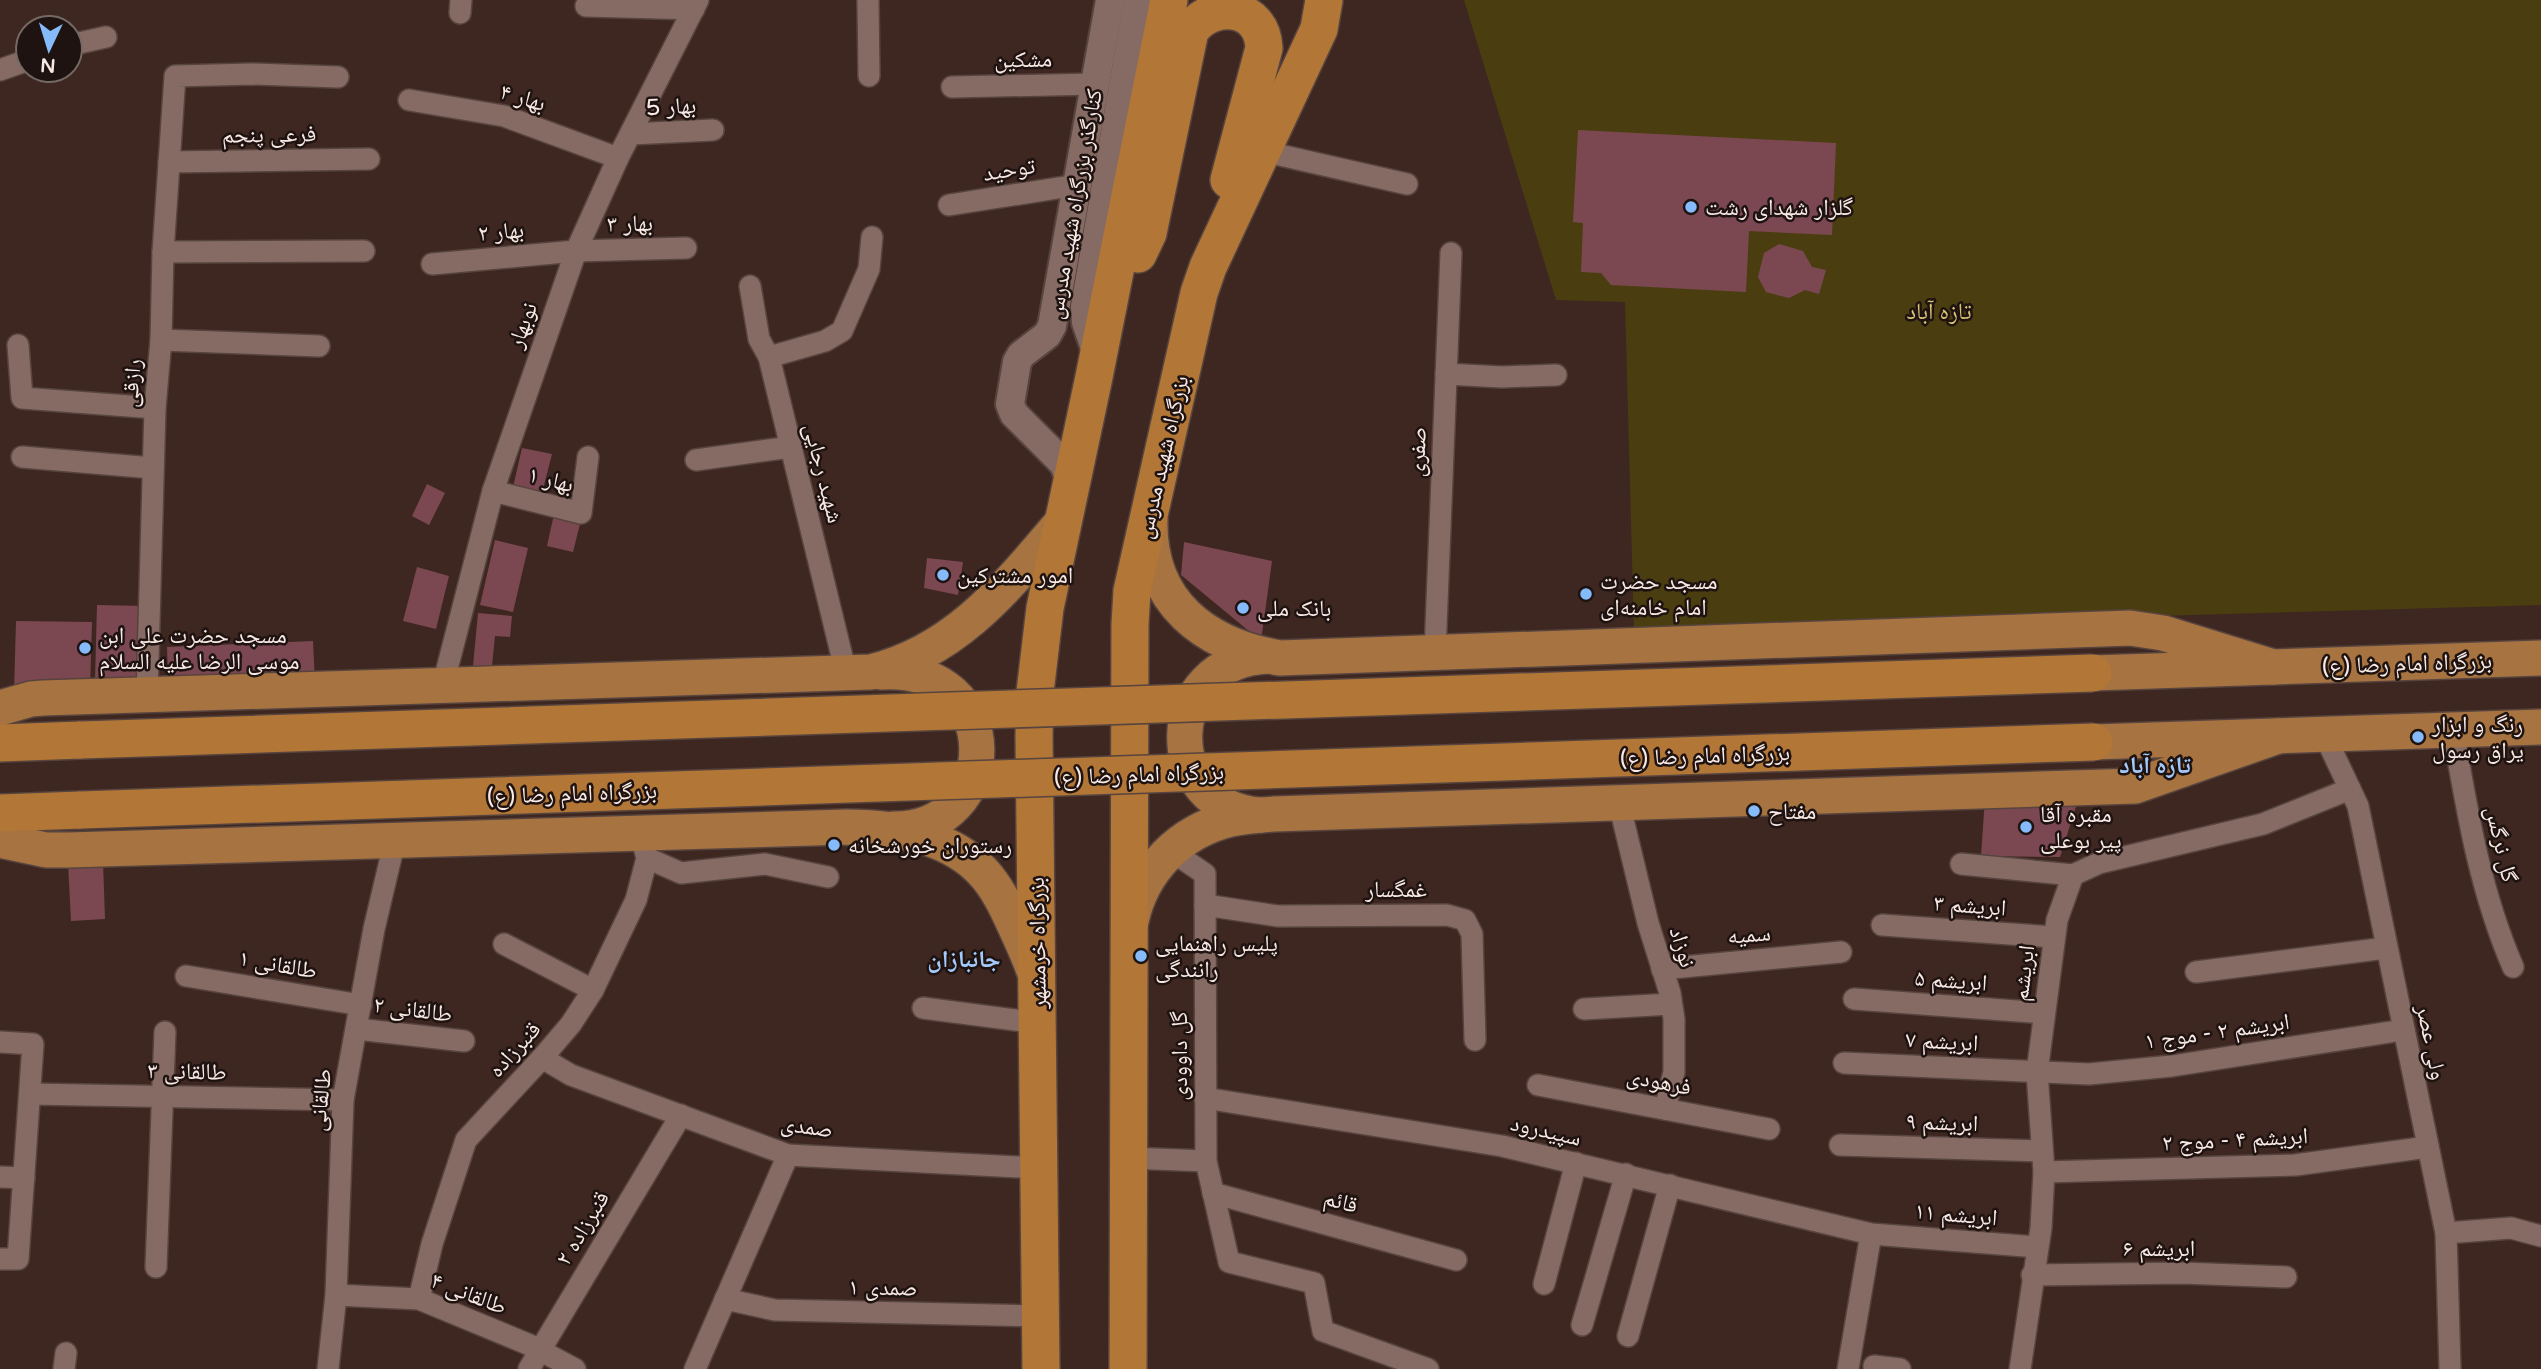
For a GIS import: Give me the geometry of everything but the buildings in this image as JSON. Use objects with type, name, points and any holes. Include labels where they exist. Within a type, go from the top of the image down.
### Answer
[{"type":"highway","points":[[1066,508],[1169,0]]},
{"type":"highway","name":"بزرگراه شهید مدرس","points":[[1128,941],[1130,613],[1134,579],[1199,293],[1208,267],[1319,29],[1324,0]]},
{"type":"highway","points":[[1111,295],[1142,249],[1148,233],[1190,31],[1202,16],[1214,9],[1227,8],[1240,10],[1256,22],[1262,34],[1264,48],[1199,293]]},
{"type":"highway","name":"بزرگراه خرمشهر","points":[[1041,1369],[1035,692],[1042,622],[1066,508]]},
{"type":"highway","name":"بزرگراه امام رضا (ع)","points":[[0,743],[2093,673]]},
{"type":"highway","name":"بزرگراه امام رضا (ع)","points":[[0,813],[2094,742]]},
{"type":"highway","points":[[1128,941],[1128,1365]]},
{"type":"main road","points":[[1154,489],[1150,515],[1152,547],[1163,582],[1176,603],[1197,626],[1218,640],[1247,651],[1276,657]]},
{"type":"main road","points":[[855,673],[889,667],[911,657],[948,637],[975,618],[997,598],[1066,508]]},
{"type":"main road","name":"بزرگراه امام رضا (ع)","points":[[1276,657],[2130,628],[2154,631],[2273,667]]},
{"type":"main road","points":[[1272,814],[1250,814],[1231,808],[1205,789],[1189,761],[1185,729],[1194,698],[1210,677],[1238,660],[1276,657]]},
{"type":"main road","name":"بزرگراه امام رضا (ع)","points":[[2093,673],[2541,658]]},
{"type":"main road","points":[[0,708],[31,699],[911,672],[941,684],[952,692],[968,712],[977,744],[976,763],[970,782],[951,808],[935,820],[916,827],[883,829]]},
{"type":"main road","name":"بزرگراه امام رضا (ع)","points":[[2094,742],[2541,727]]},
{"type":"main road","name":"بزرگراه امام رضا (ع)","points":[[1272,814],[2135,786],[2278,736]]},
{"type":"main road","points":[[1128,941],[1132,915],[1140,891],[1170,850],[1212,824],[1272,814]]},
{"type":"main road","name":"بزرگراه امام رضا (ع)","points":[[0,840],[58,850],[395,840],[644,845],[846,827],[883,829],[922,837],[943,845],[982,871],[1000,895],[1032,965],[1038,1007]]},
{"type":"street","points":[[868,0],[869,76]]},
{"type":"street","points":[[1098,0],[1110,0]]},
{"type":"street","name":"کنارگذر بزرگراه شهید مدرس","points":[[1066,508],[1069,480],[1064,464],[1014,414],[1010,404],[1019,358],[1047,334],[1052,326],[1110,0]]},
{"type":"street","points":[[1098,357],[1086,322],[1085,307],[1138,0]]},
{"type":"street","points":[[586,6],[696,4]]},
{"type":"street","name":"نوبهار","points":[[447,686],[447,669],[493,491],[576,251],[618,158],[696,4]]},
{"type":"street","points":[[84,42],[106,37]]},
{"type":"street","name":"رازقی","points":[[148,695],[155,408],[175,76],[252,74],[338,77]]},
{"type":"street","name":"مشکین","points":[[952,87],[1095,84]]},
{"type":"street","name":"بهار ۴","points":[[409,100],[505,116],[618,158]]},
{"type":"street","name":"بهار 5","points":[[631,134],[713,130]]},
{"type":"street","points":[[1262,151],[1407,184]]},
{"type":"street","name":"فرعی پنجم","points":[[169,162],[369,159]]},
{"type":"street","name":"توحید","points":[[949,205],[1077,185]]},
{"type":"street","points":[[769,357],[825,341],[842,331],[869,269],[872,237]]},
{"type":"street","name":"بهار ۳","points":[[576,251],[686,248]]},
{"type":"street","points":[[163,252],[364,251]]},
{"type":"street","name":"بهار ۲","points":[[432,264],[576,251]]},
{"type":"street","name":"صفری","points":[[1435,652],[1451,253]]},
{"type":"street","name":"شهید رجایی","points":[[750,286],[760,338],[769,357],[791,447],[855,673]]},
{"type":"street","points":[[161,340],[319,346]]},
{"type":"street","points":[[18,345],[22,398],[155,408]]},
{"type":"street","points":[[1446,374],[1502,377],[1556,375]]},
{"type":"street","points":[[696,460],[791,447]]},
{"type":"street","points":[[22,457],[153,468]]},
{"type":"street","name":"بهار ۱","points":[[493,491],[582,513],[588,457]]},
{"type":"street","name":"گل نرگس","points":[[2453,730],[2483,883],[2498,932],[2513,967]]},
{"type":"street","name":"ولی عصر","points":[[2324,734],[2358,807],[2446,1233],[2450,1369]]},
{"type":"street","points":[[1961,864],[2073,875],[2099,863],[2263,824],[2350,789]]},
{"type":"street","name":"نوزاد","points":[[1619,803],[1674,1019],[1674,1072],[1665,1109]]},
{"type":"street","name":"طالقانی","points":[[328,1369],[336,1295],[344,1100],[374,929],[395,840]]},
{"type":"street","points":[[644,845],[681,873],[765,864],[828,877]]},
{"type":"street","name":"قنبرزاده","points":[[419,1299],[432,1244],[466,1140],[571,1024],[593,990],[636,900],[644,845]]},
{"type":"street","name":"گل داوودی","points":[[1170,850],[1205,874],[1206,1161]]},
{"type":"street","name":"ابریشم","points":[[2020,1369],[2038,1247],[2043,1162],[2038,1072],[2044,1013],[2057,920],[2073,875]]},
{"type":"street","name":"غمگسار","points":[[1205,905],[1278,916],[1447,915],[1465,920],[1472,934],[1475,1040]]},
{"type":"street","name":"ابریشم ۳","points":[[1882,925],[2054,937]]},
{"type":"street","points":[[504,944],[593,990]]},
{"type":"street","points":[[2196,972],[2386,948]]},
{"type":"street","name":"سمیه","points":[[1662,969],[1840,953]]},
{"type":"street","name":"طالقانی ۱","points":[[186,975],[360,1005]]},
{"type":"street","name":"ابریشم ۵","points":[[1854,999],[2044,1013]]},
{"type":"street","points":[[1584,1009],[1671,1004]]},
{"type":"street","points":[[923,1008],[1038,1007]]},
{"type":"street","name":"طالقانی ۲","points":[[357,1029],[464,1041]]},
{"type":"street","name":"ابریشم ۲ - موج ۱","points":[[2038,1072],[2089,1074],[2172,1066],[2403,1030]]},
{"type":"street","points":[[156,1267],[165,1032]]},
{"type":"street","points":[[0,1042],[33,1044],[18,1259],[0,1259]]},
{"type":"street","name":"صمدی","points":[[542,1058],[571,1074],[788,1155],[1039,1168]]},
{"type":"street","name":"ابریشم ۷","points":[[1844,1063],[2038,1072]]},
{"type":"street","name":"فرهودی","points":[[1538,1086],[1769,1129]]},
{"type":"street","name":"طالقانی ۳","points":[[30,1094],[344,1100]]},
{"type":"street","name":"سپیدرود","points":[[1205,1098],[1502,1146],[1871,1234]]},
{"type":"street","name":"قنبرزاده ۲","points":[[529,1369],[681,1115]]},
{"type":"street","name":"ابریشم ۹","points":[[1840,1144],[2043,1162]]},
{"type":"street","name":"ابریشم ۴ - موج ۲","points":[[2043,1162],[2295,1165],[2428,1147]]},
{"type":"street","points":[[695,1369],[788,1155]]},
{"type":"street","points":[[1129,1158],[1206,1161],[1229,1262],[1314,1283],[1323,1331],[1428,1369]]},
{"type":"street","points":[[1544,1284],[1576,1163]]},
{"type":"street","points":[[1582,1325],[1626,1174]]},
{"type":"street","points":[[0,1177],[24,1178]]},
{"type":"street","points":[[1628,1336],[1671,1185]]},
{"type":"street","name":"قائم","points":[[1213,1193],[1456,1260]]},
{"type":"street","points":[[2446,1233],[2511,1228],[2541,1236]]},
{"type":"street","points":[[1848,1369],[1871,1234]]},
{"type":"street","name":"ابریشم ۱۱","points":[[1871,1234],[2038,1247]]},
{"type":"street","name":"ابریشم ۶","points":[[2032,1275],[2183,1273],[2286,1276]]},
{"type":"street","name":"طالقانی ۴","points":[[336,1295],[419,1299],[540,1350],[575,1369]]},
{"type":"street","name":"صمدی ۱","points":[[725,1299],[775,1310],[1040,1316]]},
{"type":"street","points":[[1874,1366],[1900,1369]]},
{"type":"green space","name":"تازه آباد","points":[[1464,0],[2541,0],[2541,605],[1634,631],[1625,302],[1556,300]]},
{"type":"place","name":"گلزار شهدای رشت","points":[[1691,207]]},
{"type":"place","name":"امور مشترکین","points":[[943,575]]},
{"type":"place","name":"مسجد حضرت امام خامنه‌ای","points":[[1586,594]]},
{"type":"place","name":"بانک ملی","points":[[1243,608]]},
{"type":"place","name":"مسجد حضرت علی ابن موسی الرضا علیه السلام","points":[[85,648]]},
{"type":"place","name":"رنگ و ابزار یراق رسول","points":[[2418,737]]},
{"type":"place","name":"مفتاح","points":[[1754,811]]},
{"type":"place","name":"مقبره آقا پیر بوعلی","points":[[2026,827]]},
{"type":"place","name":"رستوران خورشخانه","points":[[834,845]]},
{"type":"place","name":"پلیس راهنمایی رانندگی","points":[[1141,956]]},
{"type":"district","name":"تازه آباد","points":[[2155,765]]},
{"type":"district","name":"جانبازان","points":[[964,959]]}]
